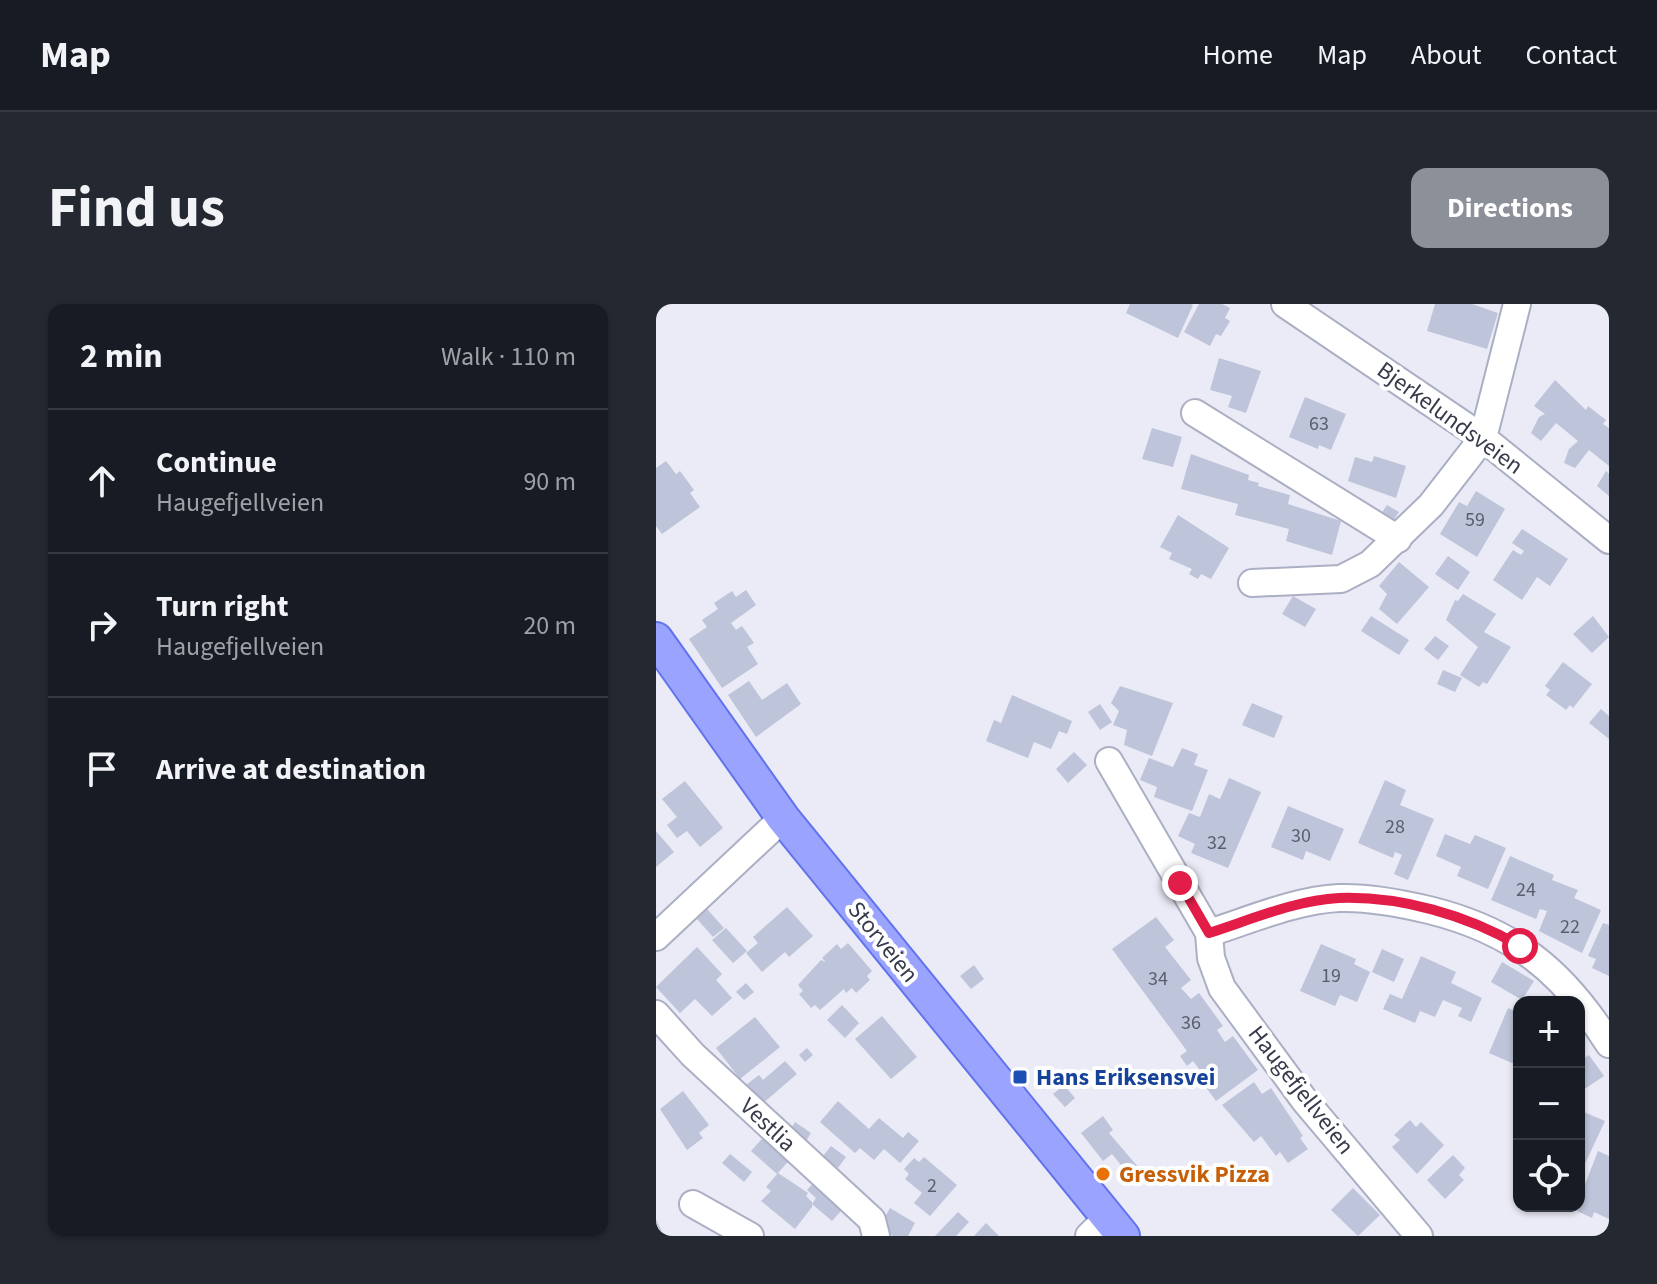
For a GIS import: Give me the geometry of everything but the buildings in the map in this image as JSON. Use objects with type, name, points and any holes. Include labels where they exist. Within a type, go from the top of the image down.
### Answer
[{"type":"main road","name":"Storveien","points":[[656,639],[783,818],[1106,1230]]},
{"type":"street","name":"Bjerkelundsveien","points":[[1285,304],[1483,438],[1609,540]]},
{"type":"street","points":[[1252,583],[1341,579],[1370,564],[1398,539],[1463,468],[1483,438],[1517,304]]},
{"type":"street","points":[[1195,413],[1398,539]]},
{"type":"street","name":"Haugefjellveien","points":[[1109,761],[1209,933],[1211,958],[1222,988],[1305,1101],[1419,1236]]},
{"type":"street","points":[[656,937],[783,818]]},
{"type":"street","points":[[1209,933],[1338,898],[1399,903],[1452,916],[1488,928],[1520,946],[1558,976],[1586,1008],[1609,1044]]},
{"type":"street","name":"Vestlia","points":[[656,1014],[693,1055],[872,1220],[876,1236]]},
{"type":"street","points":[[693,1204],[750,1236]]},
{"type":"place","name":"Hans Eriksensvei","points":[[1020,1077]]},
{"type":"place","name":"Gressvik Pizza","points":[[1103,1174]]},
{"type":"route","points":[[1180,883],[1209,933],[1277,912],[1338,898],[1399,903],[1452,916],[1488,928],[1520,946]]}]
